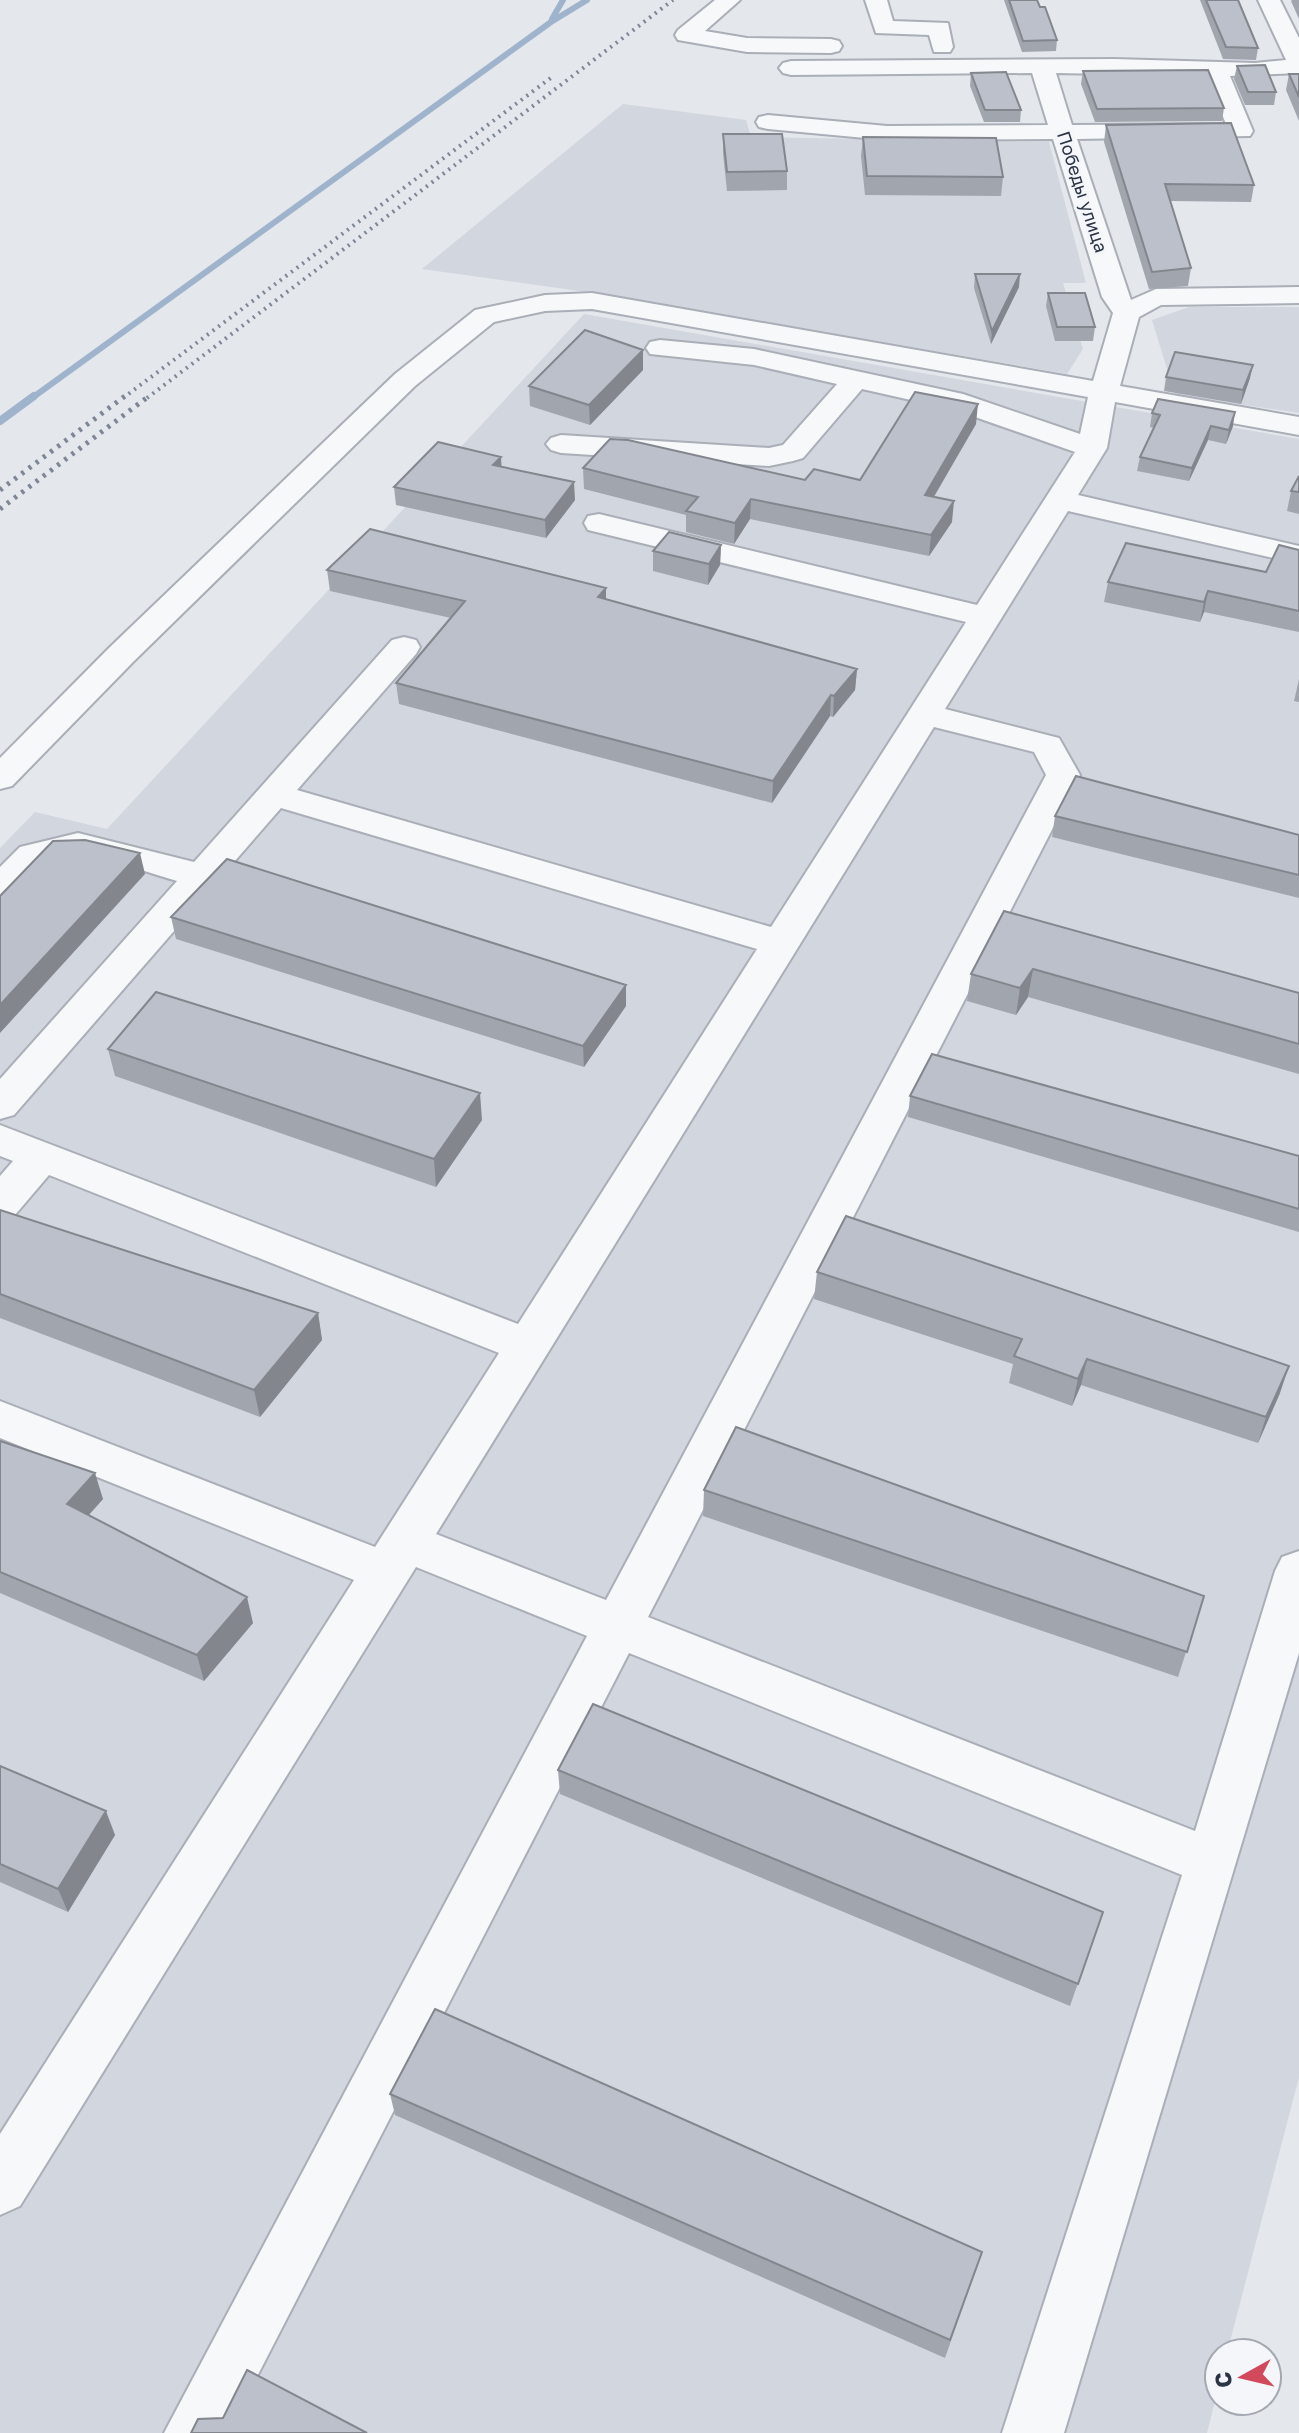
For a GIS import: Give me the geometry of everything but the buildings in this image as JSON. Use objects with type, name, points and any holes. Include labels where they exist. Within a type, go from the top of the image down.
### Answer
[{"type":"street","points":[[729,0],[686,35],[747,45],[945,57],[1042,67],[1255,70],[1299,66],[1296,51],[1269,0]]},
{"type":"street","points":[[876,0],[884,28],[940,28],[945,57]]},
{"type":"street","points":[[791,68],[945,57]]},
{"type":"street","name":"Победы улица","points":[[1042,67],[1115,297],[1127,313]]},
{"type":"street","points":[[768,122],[887,133],[1241,131],[1215,69]]},
{"type":"street","points":[[0,2186],[1092,448],[1103,396],[1127,313],[1156,297],[1299,295]]},
{"type":"street","points":[[0,778],[121,655],[405,380],[485,316],[545,303],[592,301],[1103,396],[1299,426]]},
{"type":"street","points":[[660,348],[754,357],[963,403],[1092,448]]},
{"type":"street","points":[[561,444],[769,457],[793,452],[855,380]]},
{"type":"street","points":[[1059,500],[1299,555]]},
{"type":"street","points":[[599,523],[986,617]]},
{"type":"street","points":[[0,1105],[404,647]]},
{"type":"street","points":[[195,2433],[1063,775],[1047,745],[924,714]]},
{"type":"street","points":[[276,795],[781,943]]},
{"type":"street","points":[[0,888],[33,855],[78,844],[200,875]]},
{"type":"street","points":[[0,1140],[528,1346]]},
{"type":"street","points":[[0,1204],[42,1156]]},
{"type":"street","points":[[0,1419],[395,1557],[617,1626],[1212,1862]]},
{"type":"street","points":[[1033,2433],[1212,1862],[1299,1571]]},
{"type":"shaded area","points":[[623,104],[746,120],[751,137],[1049,142],[1086,283],[1063,283],[1083,349],[1067,374],[594,293],[422,269]]},
{"type":"shaded area","points":[[1189,307],[1299,307],[1299,413],[1175,395],[1152,320]]},
{"type":"shaded area","points":[[584,314],[1299,439],[1299,2077],[1231,2337],[1203,2337],[1203,2417],[1211,2417],[1207,2433],[0,2433],[0,848],[35,812],[107,829]]},
{"type":"waterway","points":[[552,19],[563,0]]},
{"type":"waterway","points":[[32,398],[551,22],[587,0]]},
{"type":"waterway","points":[[0,421],[34,396]]},
{"type":"railway","points":[[147,398],[673,0]]},
{"type":"railway","points":[[123,398],[552,77]]},
{"type":"railway","points":[[0,490],[125,396]]},
{"type":"railway","points":[[0,509],[149,396]]}]
